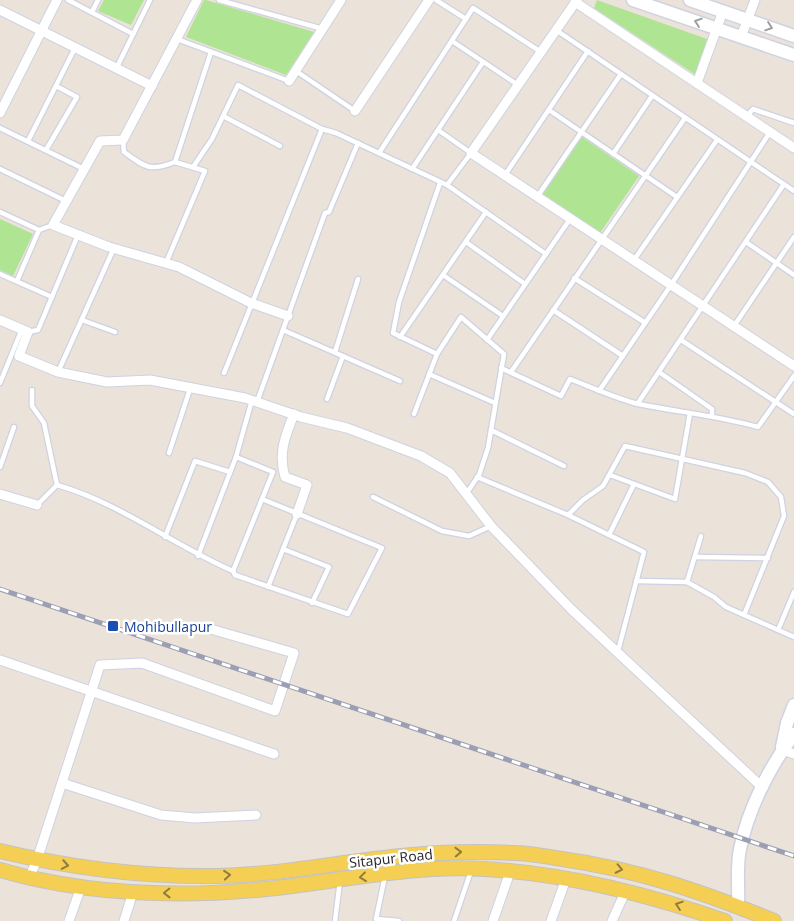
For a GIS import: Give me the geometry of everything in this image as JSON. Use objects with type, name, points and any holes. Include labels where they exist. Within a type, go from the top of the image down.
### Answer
[{"type":"main road","name":"Sitapur Road","points":[[0,851],[82,868],[135,874],[217,876],[302,869],[400,856],[458,852],[518,853],[592,863],[670,881],[774,921]]},
{"type":"main road","name":"Sitapur Road","points":[[0,870],[29,878],[81,887],[133,892],[215,893],[420,870],[472,869],[566,879],[626,890],[664,900],[725,921]]},
{"type":"street","points":[[0,113],[58,0]]},
{"type":"street","points":[[197,0],[123,140],[100,141],[53,225],[114,248],[179,267],[250,303],[288,316]]},
{"type":"street","points":[[289,81],[341,0]]},
{"type":"street","points":[[355,111],[429,0]]},
{"type":"street","points":[[633,0],[794,55]]},
{"type":"street","points":[[690,0],[794,36]]},
{"type":"street","points":[[740,37],[755,0]]},
{"type":"street","points":[[794,148],[576,1],[471,153],[794,366]]},
{"type":"street","points":[[0,10],[152,86]]},
{"type":"street","points":[[697,83],[723,11]]},
{"type":"street","points":[[0,320],[25,330],[19,356],[58,372],[107,382],[150,380],[254,401],[347,428],[420,456],[450,473],[491,526],[572,610],[763,788]]},
{"type":"street","points":[[294,414],[281,450],[281,466],[284,477],[307,485],[297,514]]},
{"type":"street","points":[[0,494],[37,505]]},
{"type":"street","points":[[29,878],[37,860],[100,665],[142,663],[275,711],[294,653],[207,628]]},
{"type":"street","points":[[0,660],[274,754]]},
{"type":"street","points":[[788,752],[786,723],[794,705]]},
{"type":"street","points":[[738,907],[739,850],[750,814],[763,788],[788,752],[794,734]]},
{"type":"street","points":[[62,783],[161,815],[195,818],[256,815]]},
{"type":"street","points":[[493,921],[510,872]]},
{"type":"street","points":[[551,921],[566,879]]},
{"type":"street","points":[[69,921],[81,887]]},
{"type":"street","points":[[612,921],[626,890]]},
{"type":"street","points":[[124,921],[133,892]]},
{"type":"lane","points":[[68,0],[133,34]]},
{"type":"lane","points":[[92,12],[98,0]]},
{"type":"lane","points":[[116,68],[150,0]]},
{"type":"lane","points":[[219,0],[323,29]]},
{"type":"lane","points":[[436,0],[466,20]]},
{"type":"lane","points":[[379,153],[473,8],[540,52]]},
{"type":"lane","points":[[556,30],[794,191]]},
{"type":"lane","points":[[177,39],[289,81]]},
{"type":"lane","points":[[452,41],[518,85]]},
{"type":"lane","points":[[28,141],[75,48]]},
{"type":"lane","points":[[174,162],[211,52]]},
{"type":"lane","points":[[505,176],[588,52]]},
{"type":"lane","points":[[412,169],[483,62]]},
{"type":"lane","points":[[296,71],[355,111]]},
{"type":"lane","points":[[537,197],[621,74]]},
{"type":"lane","points":[[193,167],[212,139],[238,85],[322,129],[358,143],[446,185],[546,254]]},
{"type":"lane","points":[[46,150],[77,97],[56,86]]},
{"type":"lane","points":[[614,154],[652,96]]},
{"type":"lane","points":[[748,116],[753,109],[794,123]]},
{"type":"lane","points":[[549,110],[677,197]]},
{"type":"lane","points":[[223,116],[280,146]]},
{"type":"lane","points":[[511,372],[685,118]]},
{"type":"lane","points":[[0,128],[84,169]]},
{"type":"lane","points":[[224,373],[250,303],[322,129]]},
{"type":"lane","points":[[438,130],[471,153],[446,185]]},
{"type":"lane","points":[[599,391],[644,322],[671,285],[770,132]]},
{"type":"lane","points":[[123,140],[124,152],[146,168],[159,168],[174,162],[205,171],[166,263]]},
{"type":"lane","points":[[633,260],[717,140]]},
{"type":"lane","points":[[198,556],[236,458],[254,401],[283,330],[325,213],[329,212],[358,143]]},
{"type":"lane","points":[[0,169],[66,202]]},
{"type":"lane","points":[[437,354],[393,333],[399,302],[440,183]]},
{"type":"lane","points":[[638,404],[784,184]]},
{"type":"lane","points":[[0,212],[39,230],[53,225]]},
{"type":"lane","points":[[400,336],[486,212]]},
{"type":"lane","points":[[487,340],[570,219]]},
{"type":"lane","points":[[17,281],[39,230]]},
{"type":"lane","points":[[0,383],[25,330],[38,330],[78,234]]},
{"type":"lane","points":[[734,326],[794,237]]},
{"type":"lane","points":[[466,242],[526,284]]},
{"type":"lane","points":[[746,242],[794,275]]},
{"type":"lane","points":[[58,372],[114,248]]},
{"type":"lane","points":[[0,274],[52,296]]},
{"type":"lane","points":[[443,275],[503,316]]},
{"type":"lane","points":[[574,278],[644,322]]},
{"type":"lane","points":[[334,352],[358,279]]},
{"type":"lane","points":[[553,310],[623,356]]},
{"type":"lane","points":[[414,414],[437,354],[461,316],[504,354],[488,448],[477,477],[466,494]]},
{"type":"lane","points":[[82,320],[115,332]]},
{"type":"lane","points":[[283,330],[400,380]]},
{"type":"lane","points":[[681,340],[794,414]]},
{"type":"lane","points":[[327,399],[343,356]]},
{"type":"lane","points":[[501,368],[561,396],[570,379],[638,404],[712,416],[758,427],[794,376]]},
{"type":"lane","points":[[659,372],[712,409],[712,416]]},
{"type":"lane","points":[[429,374],[495,403]]},
{"type":"lane","points":[[169,453],[190,388]]},
{"type":"lane","points":[[32,390],[32,406],[44,423],[57,485]]},
{"type":"lane","points":[[610,475],[675,499],[690,413]]},
{"type":"lane","points":[[0,467],[14,428]]},
{"type":"lane","points":[[491,430],[564,466]]},
{"type":"lane","points":[[568,515],[583,500],[603,486],[625,446],[746,473],[768,482],[781,497],[784,516],[744,615]]},
{"type":"lane","points":[[233,571],[273,472],[236,458]]},
{"type":"lane","points":[[165,537],[195,461],[230,472]]},
{"type":"lane","points":[[477,477],[568,515],[644,552],[617,652]]},
{"type":"lane","points":[[609,535],[634,484]]},
{"type":"lane","points":[[37,505],[57,485]]},
{"type":"lane","points":[[57,485],[105,502],[198,556],[233,571],[235,575],[348,614],[382,548],[262,499]]},
{"type":"lane","points":[[373,497],[442,530],[469,536],[491,526]]},
{"type":"lane","points":[[268,587],[297,514]]},
{"type":"lane","points":[[687,582],[701,536]]},
{"type":"lane","points":[[283,549],[329,567],[312,602]]},
{"type":"lane","points":[[695,557],[768,558]]},
{"type":"lane","points":[[636,582],[687,582],[714,597],[726,607],[794,637]]},
{"type":"lane","points":[[778,630],[794,592]]},
{"type":"lane","points":[[454,921],[472,869]]},
{"type":"lane","points":[[385,874],[376,920],[399,921]]},
{"type":"lane","points":[[335,921],[341,880]]},
{"type":"green space","points":[[104,0],[144,0],[131,25],[98,11]]},
{"type":"green space","points":[[204,0],[314,32],[286,75],[186,37]]},
{"type":"green space","points":[[597,0],[707,39],[696,75],[594,8]]},
{"type":"green space","points":[[582,137],[639,176],[600,233],[543,194]]},
{"type":"green space","points":[[0,219],[33,234],[13,276],[0,270]]},
{"type":"railway","points":[[0,589],[794,856]]},
{"type":"place","name":"Mohibullapur","points":[[113,626]]}]
